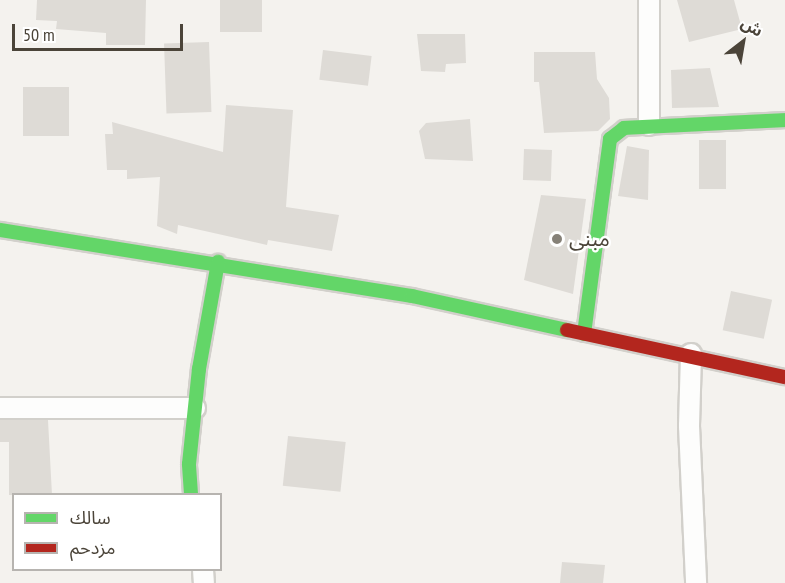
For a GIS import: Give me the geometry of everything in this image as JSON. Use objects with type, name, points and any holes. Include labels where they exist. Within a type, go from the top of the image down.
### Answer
[{"type":"street","points":[[648,0],[649,125]]},
{"type":"street","points":[[584,334],[606,147],[624,128],[785,120]]},
{"type":"street","points":[[0,230],[218,262],[412,296],[584,334],[691,354],[785,377]]},
{"type":"street","points":[[191,493],[195,408],[218,262]]},
{"type":"street","points":[[691,354],[689,426],[696,583]]},
{"type":"street","points":[[0,408],[195,408]]},
{"type":"building","points":[[37,0],[146,0],[145,45],[106,45],[106,33],[56,29],[57,21],[36,20]]},
{"type":"building","points":[[220,0],[262,0],[262,32],[220,32]]},
{"type":"building","points":[[677,0],[734,0],[742,29],[689,42]]},
{"type":"building","points":[[417,34],[465,34],[466,63],[446,64],[445,72],[421,71]]},
{"type":"building","points":[[209,42],[211,112],[166,114],[164,44]]},
{"type":"building","points":[[323,50],[372,56],[368,86],[319,80]]},
{"type":"building","points":[[534,52],[595,52],[597,79],[609,98],[610,119],[598,131],[544,133],[539,82],[534,82]]},
{"type":"building","points":[[710,68],[719,107],[672,108],[671,70]]},
{"type":"building","points":[[23,87],[69,87],[69,136],[23,136]]},
{"type":"building","points":[[226,105],[293,110],[286,207],[339,215],[332,251],[268,240],[267,245],[178,225],[177,234],[157,226],[160,177],[127,179],[127,170],[107,170],[105,134],[113,134],[112,122],[223,152]]},
{"type":"building","points":[[470,119],[473,161],[425,159],[419,131],[426,123]]},
{"type":"building","points":[[699,140],[726,140],[726,189],[699,189]]},
{"type":"building","name":"مبنى","points":[[627,146],[649,150],[648,200],[618,196]]},
{"type":"building","name":"مبنى","points":[[524,149],[552,150],[551,181],[523,180]]},
{"type":"building","name":"مبنى","points":[[541,195],[586,199],[573,294],[524,280]]},
{"type":"building","points":[[731,291],[772,300],[764,339],[723,330]]},
{"type":"building","points":[[0,420],[48,420],[52,493],[12,493],[9,495],[9,442],[0,442]]},
{"type":"building","points":[[288,436],[346,442],[340,492],[283,486]]},
{"type":"building","points":[[562,562],[605,565],[603,583],[560,583]]},
{"type":"traffic: fast","points":[[584,334],[610,139],[624,128],[785,120]]},
{"type":"traffic: fast","points":[[0,230],[412,296],[567,330]]},
{"type":"traffic: fast","points":[[191,493],[189,464],[199,369],[218,262]]},
{"type":"traffic: jam","points":[[567,330],[785,377]]},
{"type":"place","name":"مبنى","points":[[557,239]]}]
